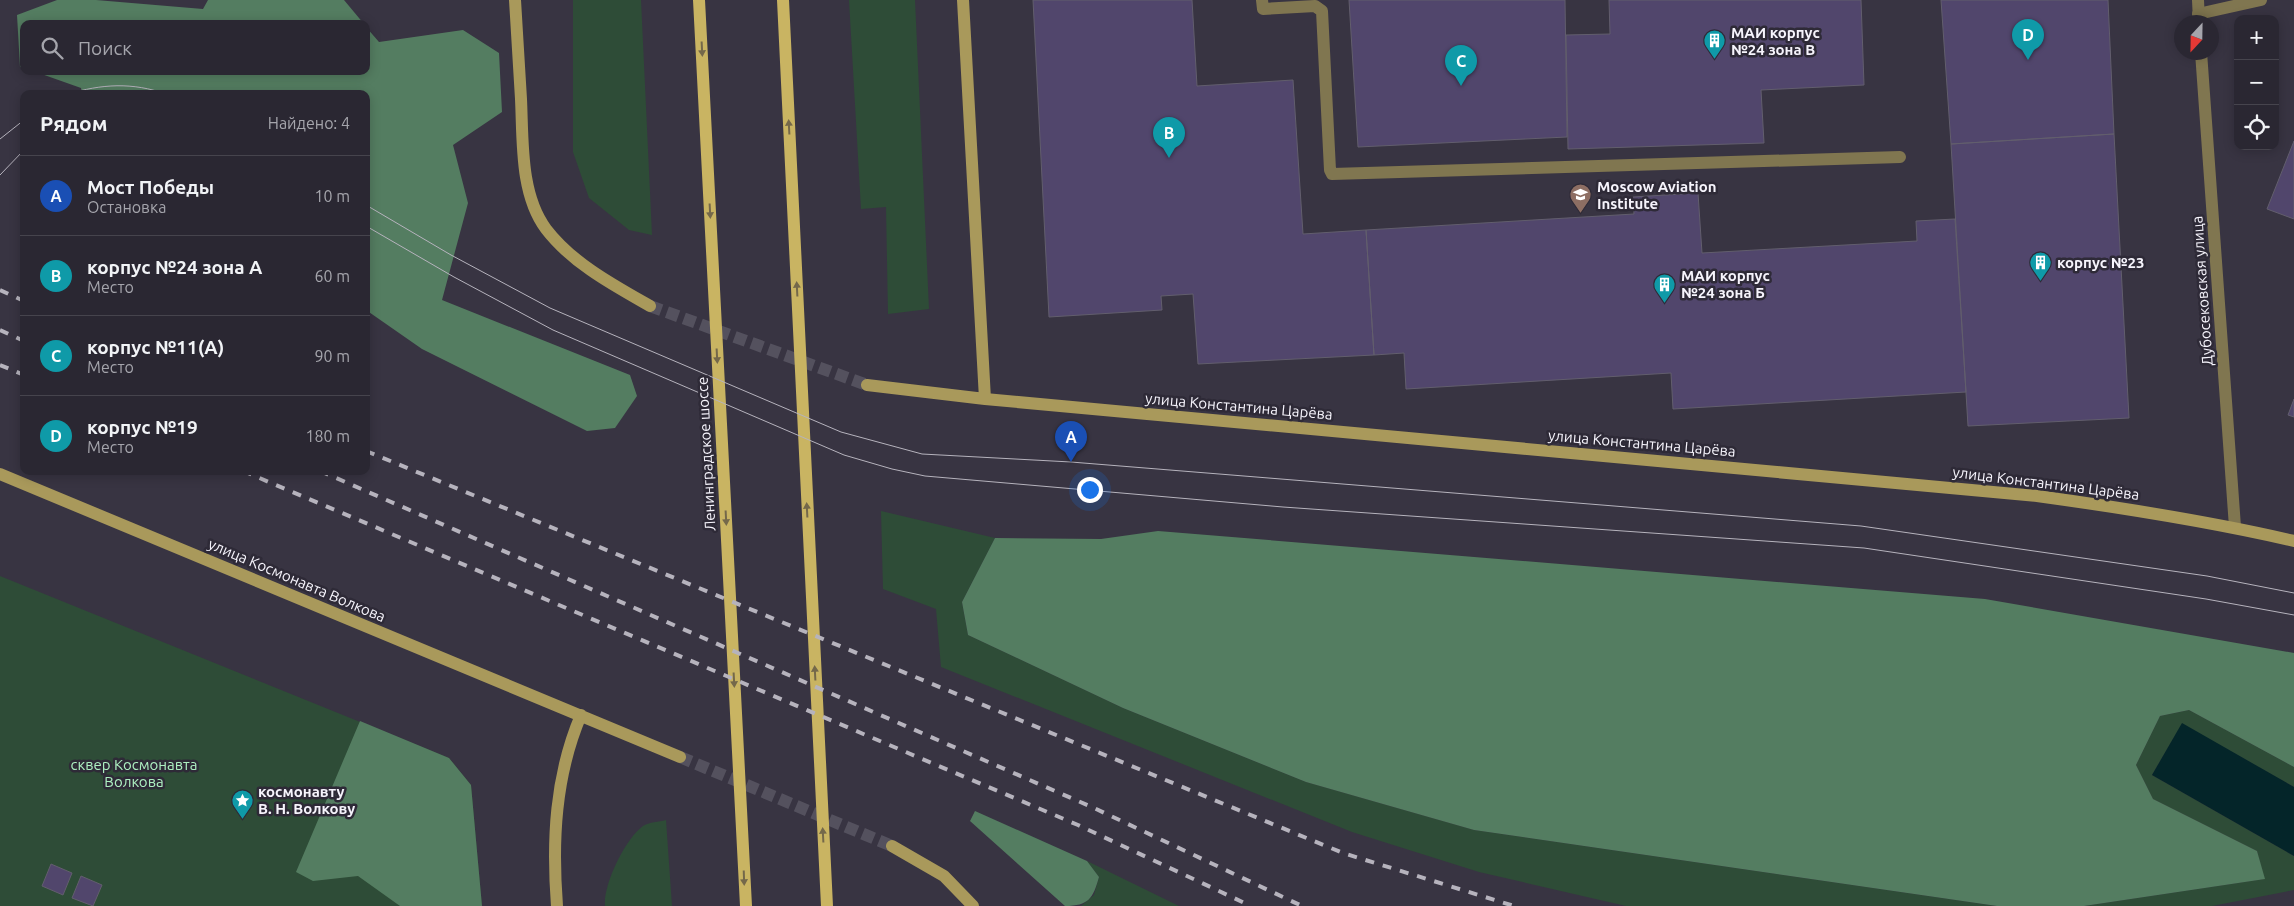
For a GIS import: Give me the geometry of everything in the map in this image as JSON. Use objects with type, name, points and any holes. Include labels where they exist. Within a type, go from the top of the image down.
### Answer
[{"type":"main road","name":"Ленинградское шоссе","points":[[699,0],[746,906]]},
{"type":"main road","points":[[783,0],[827,906]]},
{"type":"street","points":[[515,0],[524,149],[528,186],[535,210],[546,228],[567,251],[596,274],[650,306]]},
{"type":"street","points":[[963,0],[985,399]]},
{"type":"street","points":[[1262,0],[1263,9],[1314,6],[1322,10],[1330,170],[1332,174],[1900,157]]},
{"type":"street","points":[[2198,0],[2199,15]]},
{"type":"street","points":[[2210,15],[2262,0]]},
{"type":"street","name":"Дубосековская улица","points":[[2202,60],[2235,527]]},
{"type":"street","name":"улица Константина Царёва","points":[[867,385],[985,399],[2037,496],[2128,508],[2235,527],[2294,540]]},
{"type":"street","name":"улица Космонавта Волкова","points":[[0,474],[680,757]]},
{"type":"street","points":[[557,906],[554,871],[558,797],[568,745],[581,715]]},
{"type":"street","points":[[892,846],[944,876],[973,906]]},
{"type":"green space","points":[[57,0],[96,0],[203,9],[208,0],[344,0],[361,20],[20,20],[20,67],[17,15]]},
{"type":"green space","points":[[573,0],[641,0],[652,235],[629,230],[589,198],[573,152]]},
{"type":"green space","points":[[849,0],[915,0],[929,309],[888,314],[886,207],[861,209]]},
{"type":"green space","points":[[463,30],[499,53],[502,112],[453,145],[468,203],[442,300],[630,375],[637,396],[615,428],[587,431],[422,349],[370,313],[370,90],[81,90],[81,88],[44,75],[370,75],[370,32],[379,42]]},
{"type":"green space","points":[[881,511],[995,538],[962,602],[968,635],[1123,708],[1306,782],[1474,830],[1997,906],[1626,906],[1479,872],[1352,832],[941,667],[936,609],[883,589]]},
{"type":"green space","points":[[1158,531],[1985,599],[2294,653],[2294,767],[2189,710],[2160,716],[2136,765],[2153,799],[2257,851],[2265,879],[2084,906],[1997,906],[1474,830],[1306,782],[1123,708],[968,635],[962,602],[995,538],[1101,539]]},
{"type":"green space","name":"сквер Космонавта Волкова","points":[[0,576],[449,758],[471,785],[482,906],[0,906]]},
{"type":"green space","points":[[2189,710],[2294,767],[2294,787],[2182,724],[2152,775],[2294,856],[2294,890],[2212,906],[2084,906],[2264,879],[2257,851],[2153,799],[2136,765],[2160,716]]},
{"type":"green space","points":[[360,721],[449,758],[471,785],[482,906],[400,906],[358,876],[313,881],[296,872]]},
{"type":"green space","points":[[975,811],[1087,861],[1099,877],[1092,895],[1085,902],[1073,906],[1065,906],[970,821]]},
{"type":"green space","points":[[666,820],[672,906],[605,906],[605,897],[611,875],[629,841],[643,826]]},
{"type":"green space","points":[[1087,861],[1179,906],[1081,906],[1094,895],[1099,877]]},
{"type":"shaded area","points":[[2182,723],[2294,787],[2294,856],[2152,775]]},
{"type":"building","points":[[1033,0],[1192,0],[1197,86],[1293,80],[1303,234],[1366,230],[1374,355],[1198,364],[1193,294],[1161,296],[1162,310],[1049,317]]},
{"type":"building","points":[[1349,0],[1565,0],[1567,137],[1358,147]]},
{"type":"building","name":"МАИ корпус №24 зона В","points":[[1609,0],[1861,0],[1864,85],[1761,90],[1764,143],[1568,149],[1566,35],[1610,34]]},
{"type":"building","points":[[1941,0],[2108,0],[2114,134],[1951,144]]},
{"type":"building","name":"корпус №23","points":[[2114,134],[2129,418],[1968,426],[1951,144]]},
{"type":"building","points":[[2294,141],[2294,219],[2267,209]]},
{"type":"building","name":"МАИ корпус №24 зона Б","points":[[1698,193],[1702,253],[1917,241],[1916,221],[1955,219],[1966,392],[1673,409],[1671,373],[1406,389],[1404,353],[1374,355],[1366,230],[1634,214],[1633,197]]},
{"type":"building","points":[[2294,399],[2294,417],[2288,415]]},
{"type":"building","points":[[51,864],[72,873],[63,895],[42,886]]},
{"type":"building","points":[[81,876],[102,885],[93,906],[72,898]]},
{"type":"tunnel","points":[[650,306],[867,385]]},
{"type":"tunnel","points":[[680,757],[892,846]]},
{"type":"tram line","points":[[85,90],[105,86],[129,86],[153,90]]},
{"type":"tram line","points":[[0,139],[20,123]]},
{"type":"tram line","points":[[0,175],[20,154]]},
{"type":"tram line","points":[[370,207],[451,255],[550,308],[841,432],[922,454],[1071,462],[1861,526],[2207,576],[2294,593]]},
{"type":"tram line","points":[[370,228],[454,277],[553,330],[844,455],[892,469],[925,476],[1283,507],[1864,548],[2206,599],[2294,615]]},
{"type":"railway","points":[[0,290],[20,299]]},
{"type":"railway","points":[[0,330],[20,339]]},
{"type":"railway","points":[[0,365],[20,373]]},
{"type":"railway","points":[[370,453],[1343,853],[1514,906]]},
{"type":"railway","points":[[252,475],[1078,825],[1251,906]]},
{"type":"railway","points":[[329,475],[1094,808],[1302,906]]},
{"type":"place","name":"МАИ корпус №24 зона В","points":[[1715,60]]},
{"type":"place","name":"корпус №19","points":[[2028,60]]},
{"type":"place","name":"корпус №11(А)","points":[[1461,86]]},
{"type":"place","name":"корпус №24 зона А","points":[[1169,158]]},
{"type":"place","name":"Moscow Aviation Institute","points":[[1581,214]]},
{"type":"place","name":"корпус №23","points":[[2041,281]]},
{"type":"place","name":"МАИ корпус №24 зона Б","points":[[1665,303]]},
{"type":"place","name":"Мост Победы","points":[[1071,462]]},
{"type":"place","name":"космонавту В. Н. Волкову","points":[[242,819]]}]
